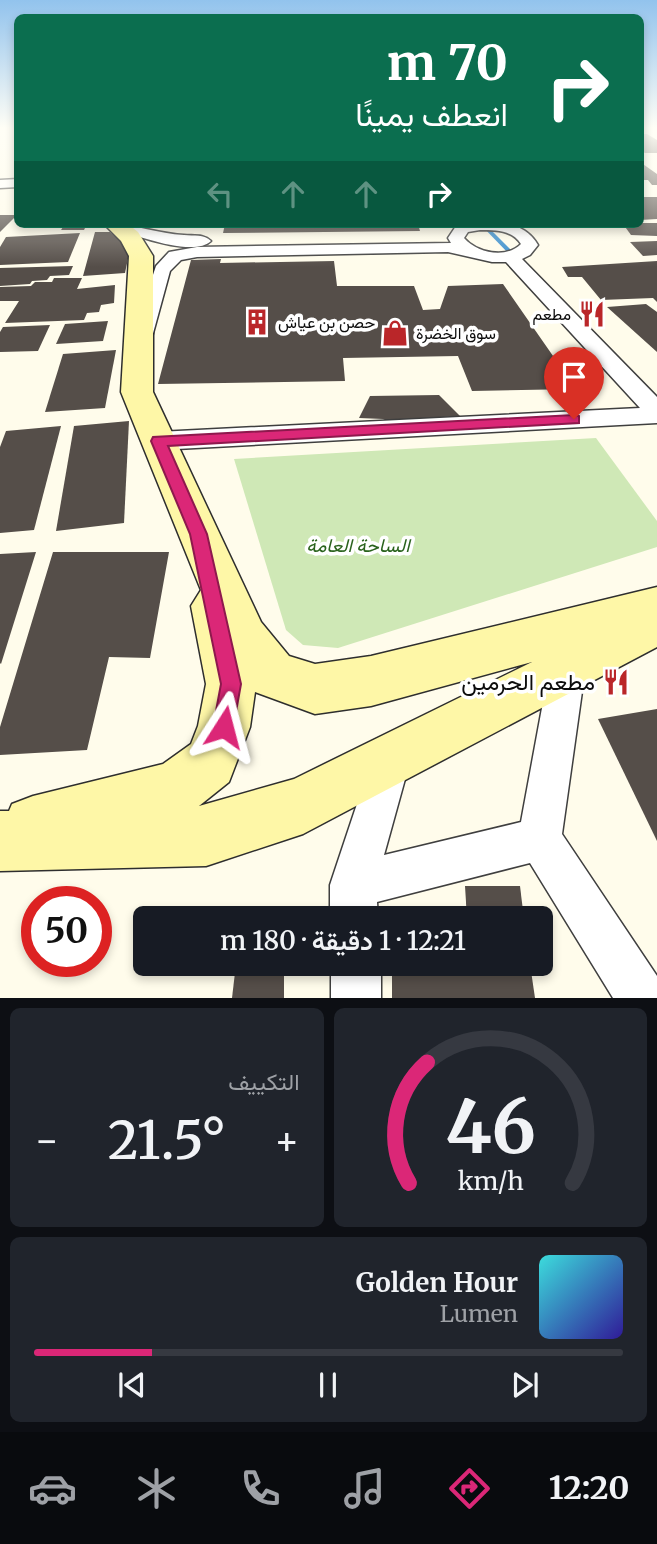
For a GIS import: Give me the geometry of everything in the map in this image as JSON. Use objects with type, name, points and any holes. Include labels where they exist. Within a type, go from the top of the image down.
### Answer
[{"type":"main road","points":[[121,228],[141,256],[137,392],[244,638],[273,675],[315,689],[371,681],[657,607]]},
{"type":"main road","points":[[0,833],[176,789],[210,764],[224,727],[231,684],[198,534]]},
{"type":"main road","points":[[0,841],[206,836],[303,805],[657,623]]},
{"type":"street","points":[[128,228],[158,239],[181,242],[443,238],[466,228]]},
{"type":"street","points":[[138,354],[162,270],[175,256],[197,252],[448,247],[510,256],[527,250],[530,245],[528,239],[514,230],[503,228]]},
{"type":"street","points":[[457,233],[458,243],[474,252]]},
{"type":"street","points":[[510,256],[657,413]]},
{"type":"street","points":[[158,441],[657,413]]},
{"type":"street","points":[[566,670],[540,839],[642,998]]},
{"type":"street","points":[[354,902],[390,761]]},
{"type":"street","points":[[354,902],[540,839]]},
{"type":"street","points":[[356,976],[356,998]]},
{"type":"green space","name":"الساحة العامة","points":[[596,438],[657,521],[657,547],[338,648],[303,645],[286,630],[234,459]]},
{"type":"building","points":[[644,175],[657,175],[657,185],[652,185],[648,180],[644,180]]},
{"type":"building","points":[[644,197],[657,197],[657,219],[644,220]]},
{"type":"building","points":[[0,215],[14,215],[14,218],[0,232]]},
{"type":"building","points":[[644,223],[657,223],[657,236],[631,235],[626,228],[644,228]]},
{"type":"building","points":[[62,228],[85,228],[84,230],[61,230]]},
{"type":"building","points":[[224,228],[419,228],[420,231],[223,233]]},
{"type":"building","points":[[95,232],[110,232],[130,249],[125,273],[83,276]]},
{"type":"building","points":[[80,233],[68,262],[0,265],[0,247],[6,237]]},
{"type":"building","points":[[657,241],[657,255],[643,256],[630,242]]},
{"type":"building","points":[[221,259],[220,263],[334,261],[337,286],[414,286],[423,310],[440,309],[448,286],[503,284],[576,389],[472,391],[458,356],[343,358],[345,381],[158,384],[191,260]]},
{"type":"building","points":[[657,261],[657,302],[653,298],[601,300],[582,277],[568,277],[562,267]]},
{"type":"building","points":[[73,266],[69,275],[50,276],[47,280],[32,281],[30,284],[0,286],[0,268]]},
{"type":"building","points":[[54,278],[82,278],[77,289],[115,285],[114,303],[101,305],[99,312],[87,313],[84,320],[5,323],[19,301],[0,301],[0,287],[31,286],[35,282],[52,282]]},
{"type":"building","points":[[646,304],[657,312],[657,352],[607,307]]},
{"type":"building","points":[[108,321],[103,341],[56,344],[65,324]]},
{"type":"building","points":[[50,325],[38,351],[0,352],[0,332],[3,327]]},
{"type":"building","points":[[116,350],[105,408],[45,412],[63,354]]},
{"type":"building","points":[[439,395],[460,416],[393,424],[383,419],[359,418],[370,396]]},
{"type":"building","points":[[129,421],[124,523],[56,531],[74,426]]},
{"type":"building","points":[[61,426],[34,530],[0,533],[0,447],[6,431]]},
{"type":"building","points":[[36,552],[1,664],[0,554]]},
{"type":"building","points":[[53,552],[169,552],[150,658],[109,657],[87,750],[0,755],[0,727]]},
{"type":"building","points":[[657,709],[657,841],[598,719]]},
{"type":"building","points":[[465,886],[520,886],[522,906],[466,906]]},
{"type":"building","points":[[235,976],[284,976],[284,998],[232,998]]},
{"type":"building","points":[[392,976],[532,976],[535,998],[392,998]]},
{"type":"waterway","points":[[486,228],[516,258]]},
{"type":"place","name":"مطعم","points":[[592,314]]},
{"type":"place","name":"حصن بن عياش","points":[[257,322]]},
{"type":"place","name":"سوق الخضرة","points":[[395,333]]},
{"type":"place","name":"مطعم الحرمين","points":[[616,682]]},
{"type":"route","points":[[224,727],[231,684],[198,534],[158,441],[574,419]]}]
